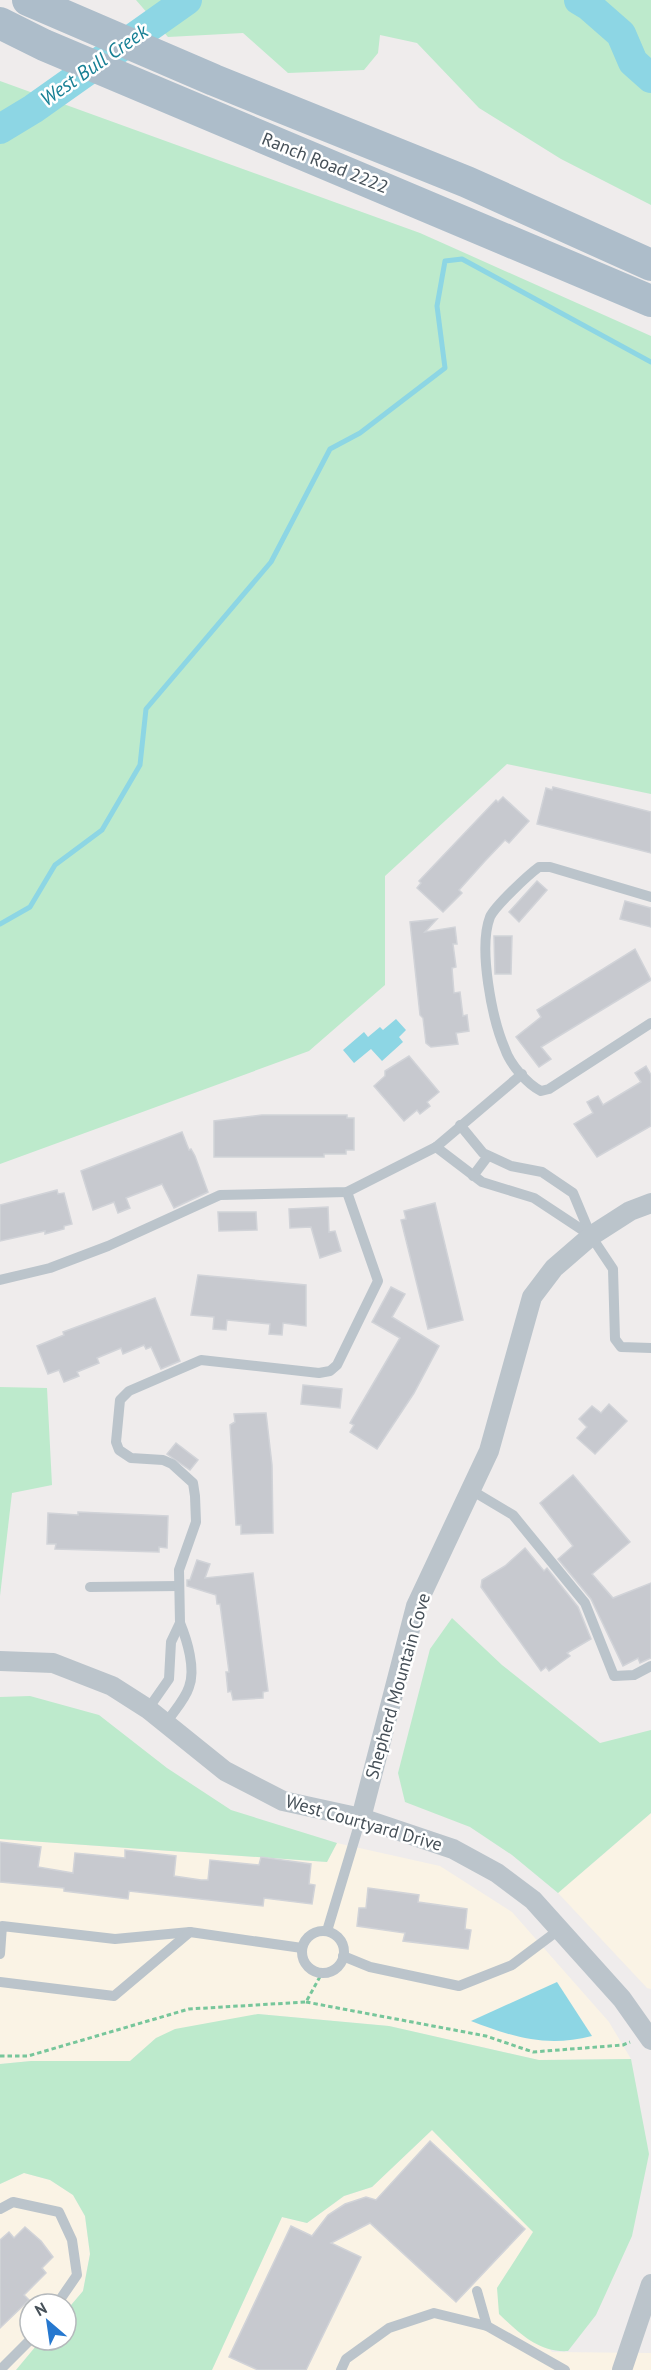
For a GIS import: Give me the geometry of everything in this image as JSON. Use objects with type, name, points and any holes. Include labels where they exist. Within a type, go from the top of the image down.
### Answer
[{"type":"main road","name":"Ranch Road 2222","points":[[28,0],[64,18],[466,182],[651,265]]},
{"type":"main road","name":"Ranch Road 2222","points":[[0,23],[44,45],[191,108],[444,212],[651,301]]},
{"type":"street","name":"Shepherd Mountain Cove","points":[[361,1818],[416,1606],[489,1451],[532,1297],[554,1268],[591,1236],[630,1211],[651,1203]]},
{"type":"street","name":"West Courtyard Drive","points":[[0,1661],[53,1663],[112,1686],[148,1709],[225,1771],[283,1801],[361,1818],[453,1849],[479,1863],[533,1900],[622,1999],[649,2037]]},
{"type":"street","points":[[622,2370],[651,2284]]},
{"type":"lane","points":[[651,897],[550,867],[539,867],[491,916],[486,958],[493,1006],[504,1049],[534,1088],[549,1089],[651,1023]]},
{"type":"lane","points":[[0,1280],[50,1268],[108,1246],[220,1195],[347,1192],[436,1147],[522,1074]]},
{"type":"lane","points":[[460,1125],[483,1153],[511,1166],[543,1172],[573,1193],[591,1236],[613,1269],[615,1340],[621,1347],[651,1348]]},
{"type":"lane","points":[[436,1147],[482,1182],[534,1198],[591,1236]]},
{"type":"lane","points":[[473,1176],[489,1156]]},
{"type":"lane","points":[[166,1724],[189,1688],[191,1679],[188,1641],[180,1623],[179,1570],[196,1522],[193,1484],[172,1464],[163,1460],[130,1458],[119,1450],[116,1442],[120,1400],[129,1391],[201,1360],[319,1373],[330,1371],[337,1365],[378,1281],[347,1192]]},
{"type":"lane","points":[[471,1490],[513,1515],[585,1603],[614,1676],[634,1674],[651,1666]]},
{"type":"lane","points":[[90,1587],[179,1586]]},
{"type":"lane","points":[[148,1709],[169,1679],[171,1642],[180,1623]]},
{"type":"lane","points":[[327,1931],[361,1818]]},
{"type":"lane","points":[[0,1954],[2,1926],[115,1939],[190,1932],[302,1948]]},
{"type":"lane","points":[[343,1956],[370,1967],[459,1986],[512,1965],[560,1929]]},
{"type":"lane","points":[[327,1931],[340,1940],[343,1956],[338,1966],[322,1973],[306,1965],[302,1948],[311,1934],[327,1931]]},
{"type":"lane","points":[[0,1982],[114,1995],[190,1932]]},
{"type":"lane","points":[[0,2209],[13,2202],[59,2212],[72,2240],[77,2275],[65,2292]]},
{"type":"lane","points":[[477,2291],[487,2326]]},
{"type":"lane","points":[[341,2370],[346,2359],[388,2328],[434,2313],[487,2326],[565,2370]]},
{"type":"lane","points":[[0,2370],[18,2352]]},
{"type":"path","points":[[306,2002],[322,1973]]},
{"type":"path","points":[[0,2056],[28,2055],[189,2009],[306,2002],[486,2036],[533,2052],[623,2045],[649,2037]]},
{"type":"shaded area","points":[[651,1813],[651,1989],[647,1988],[558,1893]]},
{"type":"shaded area","points":[[0,1839],[327,1862],[337,1843],[440,1866],[512,1912],[609,2022],[631,2059],[539,2060],[389,2026],[258,2014],[156,2038],[130,2061],[31,2061],[0,2064]]},
{"type":"shaded area","points":[[432,2130],[534,2232],[497,2288],[552,2352],[651,2353],[651,2370],[212,2370],[282,2217],[307,2223],[344,2196],[372,2187]]},
{"type":"shaded area","points":[[24,2173],[50,2180],[73,2195],[85,2216],[90,2254],[83,2291],[78,2297],[78,2292],[18,2292],[18,2352],[31,2352],[16,2370],[0,2370],[0,2184]]},
{"type":"green space","points":[[136,0],[651,0],[651,205],[561,159],[479,108],[417,43],[380,35],[378,53],[364,70],[288,73],[243,33],[168,37]]},
{"type":"green space","points":[[0,81],[420,233],[651,336],[651,794],[507,764],[385,876],[385,985],[309,1051],[0,1164]]},
{"type":"green space","points":[[0,1387],[47,1388],[52,1485],[12,1493],[0,1596]]},
{"type":"green space","points":[[452,1618],[502,1665],[600,1743],[651,1730],[651,1813],[558,1893],[512,1855],[470,1827],[405,1802],[398,1773],[430,1649]]},
{"type":"green space","points":[[30,1696],[99,1715],[167,1768],[231,1810],[337,1843],[327,1862],[0,1839],[0,1697]]},
{"type":"green space","points":[[258,2014],[389,2026],[539,2060],[631,2059],[649,2154],[632,2236],[596,2315],[568,2351],[558,2351],[539,2345],[522,2335],[499,2314],[497,2288],[533,2232],[432,2130],[372,2187],[344,2196],[307,2223],[282,2217],[212,2370],[16,2370],[31,2352],[78,2352],[78,2297],[83,2291],[90,2254],[85,2216],[73,2195],[50,2180],[24,2173],[0,2184],[0,2064],[31,2061],[130,2061],[156,2038],[175,2029]]},
{"type":"water","points":[[396,1019],[406,1030],[399,1037],[403,1042],[382,1061],[371,1049],[354,1063],[343,1050],[364,1032],[368,1037],[380,1027],[383,1030]]},
{"type":"water","points":[[557,1982],[592,2036],[545,2041],[501,2032],[471,2021]]},
{"type":"building","points":[[553,787],[651,812],[651,853],[537,824],[546,788],[552,790]]},
{"type":"building","points":[[503,797],[529,821],[509,843],[505,840],[485,861],[459,890],[462,893],[443,912],[417,888],[421,883],[419,881],[496,800],[498,802]]},
{"type":"building","points":[[537,881],[547,890],[519,922],[509,912]]},
{"type":"building","points":[[625,901],[651,908],[651,927],[620,919]]},
{"type":"building","points":[[437,919],[425,932],[455,927],[457,944],[453,944],[456,967],[452,968],[454,993],[460,992],[463,1016],[467,1015],[469,1031],[456,1033],[458,1044],[431,1047],[426,1043],[423,1018],[420,1015],[410,922]]},
{"type":"building","points":[[494,936],[512,936],[511,974],[495,974]]},
{"type":"building","points":[[635,949],[651,980],[541,1047],[551,1059],[539,1067],[516,1037],[541,1017],[537,1010]]},
{"type":"building","points":[[409,1056],[439,1092],[427,1102],[430,1106],[420,1114],[417,1110],[404,1121],[374,1086],[385,1076],[385,1071]]},
{"type":"building","points":[[646,1066],[651,1075],[651,1126],[597,1157],[574,1124],[593,1113],[587,1102],[598,1096],[603,1105],[641,1082],[635,1073]]},
{"type":"building","points":[[262,1115],[347,1115],[347,1118],[354,1118],[354,1150],[346,1150],[346,1154],[324,1154],[324,1157],[214,1157],[214,1121]]},
{"type":"building","points":[[182,1132],[189,1150],[191,1149],[195,1156],[208,1192],[174,1208],[162,1184],[126,1198],[130,1208],[118,1213],[114,1202],[93,1210],[81,1171]]},
{"type":"building","points":[[57,1190],[58,1194],[64,1193],[72,1224],[64,1226],[64,1229],[45,1234],[45,1231],[0,1241],[0,1205]]},
{"type":"building","points":[[435,1203],[463,1320],[428,1329],[401,1220],[406,1219],[404,1211]]},
{"type":"building","points":[[328,1207],[329,1232],[335,1231],[341,1251],[320,1258],[311,1227],[290,1228],[289,1209]]},
{"type":"building","points":[[218,1212],[256,1212],[257,1230],[219,1231]]},
{"type":"building","points":[[198,1275],[306,1285],[306,1326],[283,1323],[282,1335],[269,1334],[270,1324],[227,1320],[226,1330],[213,1329],[214,1317],[191,1315]]},
{"type":"building","points":[[391,1287],[405,1294],[392,1317],[439,1346],[414,1393],[377,1449],[350,1432],[354,1425],[350,1423],[400,1338],[372,1322]]},
{"type":"building","points":[[155,1298],[180,1361],[161,1369],[151,1347],[146,1349],[144,1345],[123,1354],[121,1348],[97,1358],[99,1363],[77,1372],[79,1376],[64,1382],[59,1370],[48,1374],[37,1346],[64,1335],[63,1332]]},
{"type":"building","points":[[303,1385],[342,1389],[340,1408],[301,1404]]},
{"type":"building","points":[[609,1404],[627,1421],[595,1454],[577,1438],[587,1427],[579,1419],[592,1406],[601,1413]]},
{"type":"building","points":[[266,1413],[272,1465],[273,1533],[241,1534],[241,1525],[236,1525],[230,1425],[235,1422],[234,1414]]},
{"type":"building","points":[[176,1443],[198,1460],[190,1470],[167,1454]]},
{"type":"building","points":[[573,1475],[630,1542],[592,1574],[613,1598],[651,1583],[651,1658],[640,1663],[638,1658],[623,1666],[591,1599],[558,1559],[573,1546],[540,1503]]},
{"type":"building","points":[[78,1512],[168,1516],[167,1548],[159,1547],[159,1552],[55,1549],[56,1544],[47,1544],[48,1513],[78,1515]]},
{"type":"building","points":[[525,1548],[544,1571],[547,1568],[578,1607],[591,1639],[567,1653],[570,1656],[549,1671],[546,1667],[541,1671],[481,1587],[482,1580],[505,1566]]},
{"type":"building","points":[[197,1560],[210,1564],[205,1578],[253,1573],[268,1691],[263,1692],[263,1698],[233,1700],[231,1691],[228,1692],[226,1672],[229,1672],[220,1604],[217,1604],[216,1595],[187,1586],[187,1580],[190,1580]]},
{"type":"building","points":[[0,1842],[41,1847],[38,1867],[73,1873],[75,1853],[125,1858],[125,1850],[176,1856],[174,1876],[201,1880],[208,1880],[210,1860],[259,1865],[261,1857],[311,1864],[309,1884],[315,1885],[312,1904],[264,1898],[263,1906],[129,1891],[128,1899],[64,1891],[64,1888],[0,1882]]},
{"type":"building","points":[[368,1888],[419,1895],[418,1902],[467,1909],[465,1929],[471,1930],[468,1949],[403,1941],[405,1933],[357,1926],[359,1908],[366,1908]]},
{"type":"building","points":[[430,2141],[525,2229],[456,2302],[370,2223],[331,2243],[361,2257],[306,2370],[258,2370],[229,2357],[291,2226],[312,2236],[328,2215],[345,2204],[366,2197],[376,2200]]},
{"type":"building","points":[[25,2227],[41,2241],[53,2257],[42,2268],[46,2273],[27,2292],[18,2292],[18,2311],[0,2328],[0,2240],[9,2232],[14,2238]]},
{"type":"waterway","name":"West Bull Creek","points":[[0,129],[33,109],[187,0]]},
{"type":"waterway","name":"West Bull Creek","points":[[579,0],[621,34],[633,62],[651,78]]},
{"type":"waterway","points":[[0,924],[30,907],[55,865],[102,830],[140,765],[146,709],[271,562],[330,449],[360,433],[445,368],[437,306],[445,261],[462,259],[651,362]]}]
